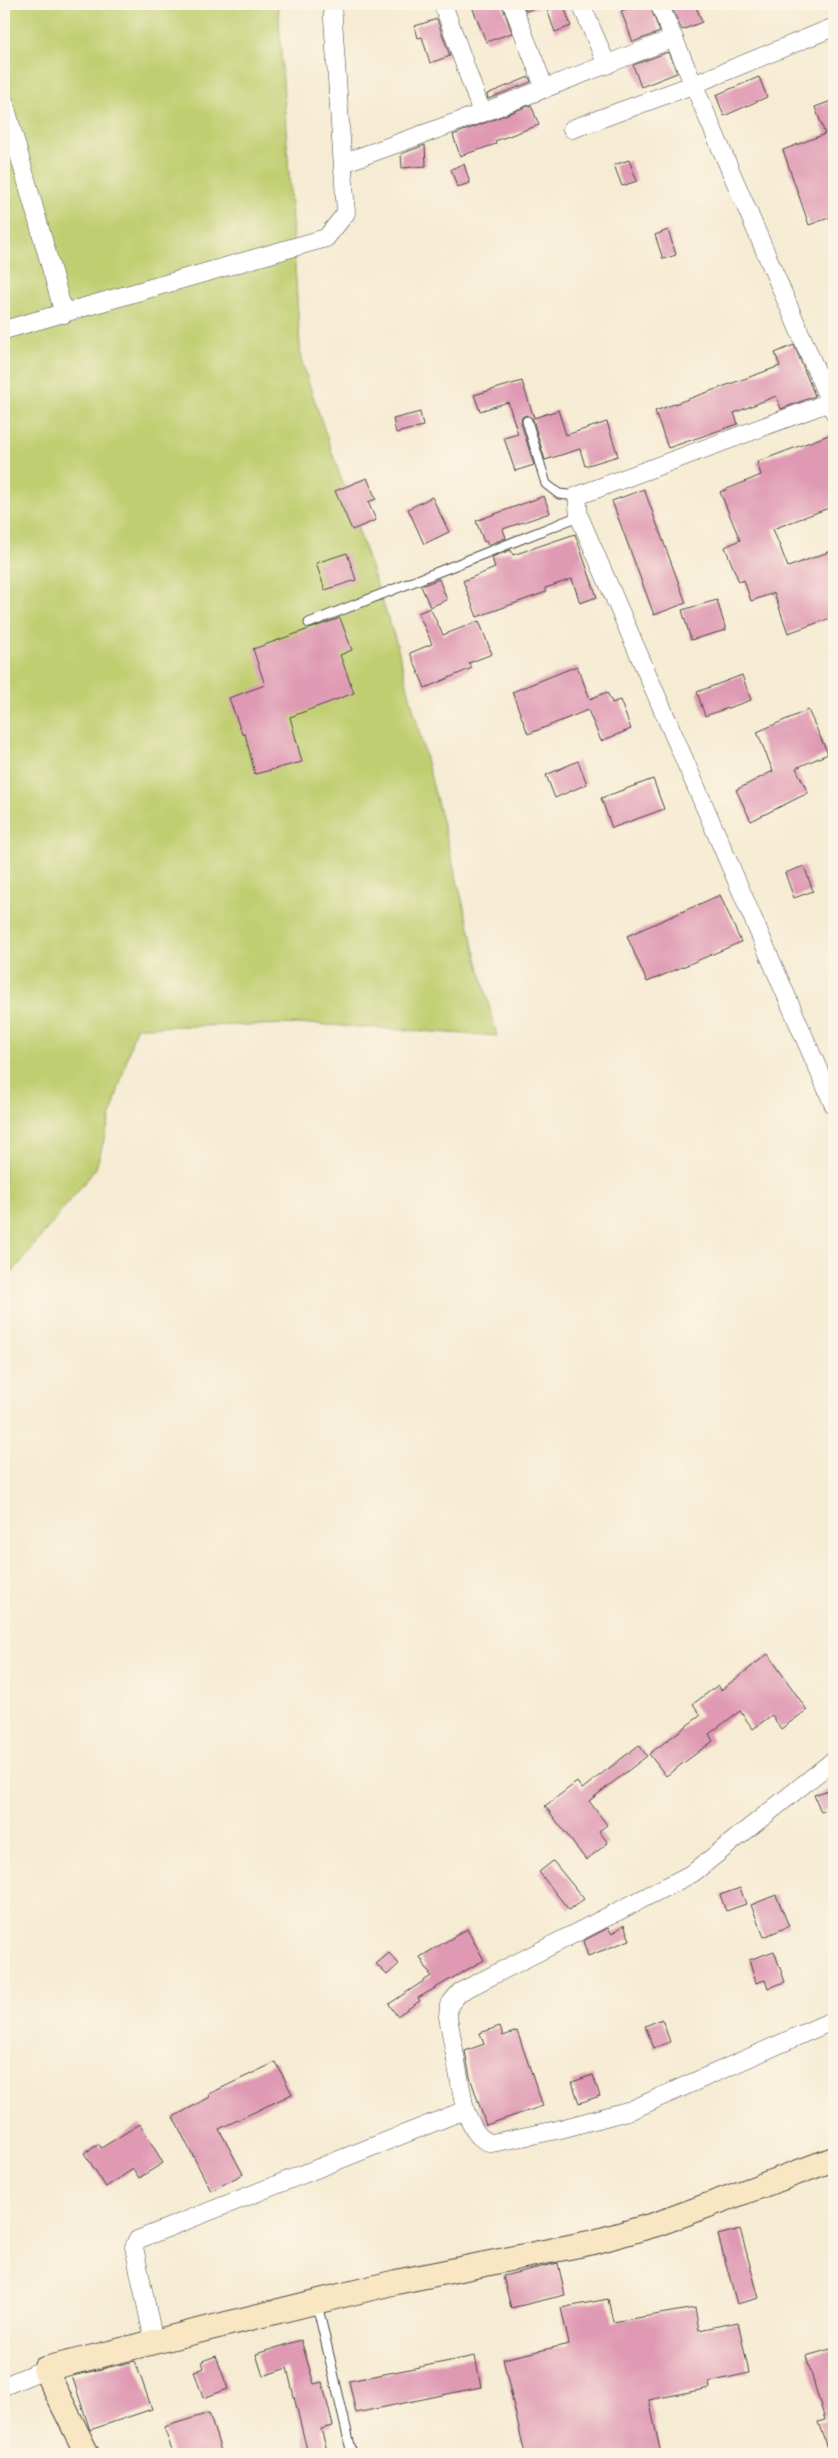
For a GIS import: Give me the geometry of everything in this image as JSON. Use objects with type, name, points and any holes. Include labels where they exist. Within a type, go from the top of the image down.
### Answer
[{"type":"street","points":[[4,330],[326,238],[346,213],[332,4]]},
{"type":"street","points":[[443,4],[482,113]]},
{"type":"street","points":[[512,4],[545,89]]},
{"type":"street","points":[[582,4],[607,65]]},
{"type":"street","points":[[659,4],[833,405],[577,496],[578,516],[834,1106]]},
{"type":"street","points":[[572,129],[695,84],[834,27]]},
{"type":"street","points":[[343,163],[482,113],[674,38]]},
{"type":"street","points":[[4,101],[64,314]]},
{"type":"street","points":[[834,1760],[694,1873],[460,1992],[450,2005],[448,2017],[464,2110],[477,2135],[484,2142],[492,2143],[557,2130],[631,2110],[834,2020]]},
{"type":"street","points":[[154,2342],[134,2247],[137,2240],[464,2110]]},
{"type":"street","points":[[4,2386],[45,2369],[317,2301],[396,2282],[594,2242],[657,2224],[834,2160]]},
{"type":"street","points":[[45,2369],[87,2454]]},
{"type":"lane","points":[[527,421],[546,484],[559,494],[577,496]]},
{"type":"lane","points":[[309,623],[578,516]]},
{"type":"lane","points":[[317,2301],[352,2454]]},
{"type":"green space","points":[[4,4],[278,4],[301,360],[397,645],[497,1036],[312,1024],[136,1027],[96,1168],[4,1283]]},
{"type":"building","points":[[471,4],[502,4],[512,33],[486,42]]},
{"type":"building","points":[[523,4],[542,4],[542,6],[526,11]]},
{"type":"building","points":[[545,4],[563,4],[571,26],[555,32]]},
{"type":"building","points":[[642,4],[649,4],[660,32],[633,42],[621,11]]},
{"type":"building","points":[[670,4],[695,4],[702,22],[682,30]]},
{"type":"building","points":[[437,19],[450,56],[430,63],[422,37],[418,38],[415,26]]},
{"type":"building","points":[[668,52],[677,73],[641,87],[633,65]]},
{"type":"building","points":[[529,77],[531,82],[488,99],[487,94]]},
{"type":"building","points":[[759,77],[767,97],[724,116],[716,95]]},
{"type":"building","points":[[834,100],[834,216],[809,225],[783,150],[825,134],[815,107]]},
{"type":"building","points":[[531,105],[539,125],[495,141],[496,144],[460,156],[453,135]]},
{"type":"building","points":[[425,145],[426,166],[402,168],[401,154]]},
{"type":"building","points":[[629,160],[637,181],[622,186],[614,165]]},
{"type":"building","points":[[464,164],[470,183],[457,187],[451,169]]},
{"type":"building","points":[[668,230],[676,255],[663,259],[655,235]]},
{"type":"building","points":[[794,345],[815,396],[781,409],[776,396],[734,413],[738,424],[668,448],[655,411],[780,366],[775,353]]},
{"type":"building","points":[[522,381],[534,418],[558,410],[566,435],[607,422],[618,456],[585,466],[580,449],[545,460],[533,419],[526,415],[522,417],[521,423],[534,465],[515,471],[504,438],[518,434],[508,402],[480,411],[474,395]]},
{"type":"building","points":[[420,412],[423,426],[396,433],[393,419]]},
{"type":"building","points":[[834,433],[834,506],[773,529],[788,567],[834,550],[834,617],[788,633],[774,593],[751,601],[744,580],[739,582],[725,547],[740,540],[720,492],[761,475],[757,462]]},
{"type":"building","points":[[367,478],[376,499],[368,502],[376,520],[352,530],[335,491]]},
{"type":"building","points":[[644,489],[686,603],[654,615],[612,501]]},
{"type":"building","points":[[544,496],[550,513],[503,529],[506,538],[488,545],[486,541],[484,542],[476,521]]},
{"type":"building","points":[[432,497],[449,532],[424,544],[408,509]]},
{"type":"building","points":[[575,534],[597,597],[580,603],[572,579],[545,588],[546,592],[477,617],[463,581],[495,568],[492,557],[511,550],[513,555]]},
{"type":"building","points":[[347,553],[356,580],[325,590],[316,563]]},
{"type":"building","points":[[439,579],[447,600],[430,607],[421,586]]},
{"type":"building","points":[[717,600],[726,630],[691,640],[682,610]]},
{"type":"building","points":[[430,608],[443,635],[479,621],[492,654],[469,663],[472,668],[425,688],[410,653],[432,644],[418,613]]},
{"type":"building","points":[[340,618],[352,650],[340,655],[354,693],[290,717],[302,762],[255,774],[245,734],[242,734],[229,698],[265,685],[253,649]]},
{"type":"building","points":[[577,666],[590,699],[607,692],[612,703],[620,700],[631,729],[601,741],[588,710],[528,734],[512,692]]},
{"type":"building","points":[[742,675],[751,700],[705,716],[697,692]]},
{"type":"building","points":[[808,710],[828,754],[796,768],[808,793],[751,821],[736,790],[773,771],[757,732]]},
{"type":"building","points":[[578,761],[587,784],[555,798],[546,775]]},
{"type":"building","points":[[653,779],[664,809],[612,828],[601,798]]},
{"type":"building","points":[[804,866],[813,891],[794,898],[785,873]]},
{"type":"building","points":[[720,895],[741,942],[647,982],[627,936]]},
{"type":"building","points":[[768,1654],[807,1710],[781,1729],[772,1715],[753,1729],[740,1711],[709,1734],[713,1741],[666,1776],[649,1754],[701,1715],[693,1704],[718,1685],[721,1690]]},
{"type":"building","points":[[639,1745],[647,1756],[589,1801],[607,1825],[599,1831],[608,1843],[586,1860],[545,1806],[577,1782],[582,1789]]},
{"type":"building","points":[[834,1788],[834,1807],[821,1812],[814,1795]]},
{"type":"building","points":[[553,1861],[584,1899],[569,1910],[539,1872]]},
{"type":"building","points":[[740,1888],[746,1904],[726,1911],[720,1895]]},
{"type":"building","points":[[776,1895],[789,1926],[764,1937],[751,1905]]},
{"type":"building","points":[[624,1925],[630,1940],[588,1956],[583,1941],[608,1928],[612,1934]]},
{"type":"building","points":[[467,1929],[484,1960],[418,1998],[420,2001],[397,2016],[389,2004],[431,1976],[420,1957]]},
{"type":"building","points":[[774,1951],[785,1982],[768,1988],[765,1980],[756,1983],[749,1960]]},
{"type":"building","points":[[389,1953],[399,1964],[387,1975],[376,1964]]},
{"type":"building","points":[[662,2019],[670,2042],[654,2048],[645,2026]]},
{"type":"building","points":[[500,2026],[503,2036],[517,2031],[543,2106],[486,2125],[470,2077],[465,2051],[484,2044],[480,2033]]},
{"type":"building","points":[[276,2062],[292,2094],[219,2129],[243,2174],[211,2191],[173,2117],[210,2097],[209,2094]]},
{"type":"building","points":[[593,2075],[600,2096],[579,2103],[572,2082]]},
{"type":"building","points":[[140,2124],[163,2163],[139,2178],[133,2169],[106,2187],[84,2153],[99,2144],[101,2148]]},
{"type":"building","points":[[740,2229],[759,2298],[737,2304],[718,2235]]},
{"type":"building","points":[[558,2263],[565,2295],[511,2308],[503,2276]]},
{"type":"building","points":[[608,2299],[613,2322],[695,2308],[699,2330],[738,2322],[749,2373],[709,2382],[710,2388],[649,2400],[661,2454],[525,2454],[503,2359],[569,2344],[561,2308]]},
{"type":"building","points":[[301,2340],[314,2384],[322,2382],[333,2426],[321,2429],[328,2454],[308,2454],[287,2368],[263,2376],[256,2354]]},
{"type":"building","points":[[834,2348],[834,2454],[829,2454],[818,2422],[825,2420],[806,2356]]},
{"type":"building","points":[[216,2356],[228,2389],[203,2398],[194,2371],[204,2368],[202,2361]]},
{"type":"building","points":[[475,2356],[481,2387],[356,2413],[349,2381]]},
{"type":"building","points":[[135,2361],[152,2409],[90,2430],[72,2376]]},
{"type":"building","points":[[209,2413],[222,2454],[173,2454],[164,2427]]}]
